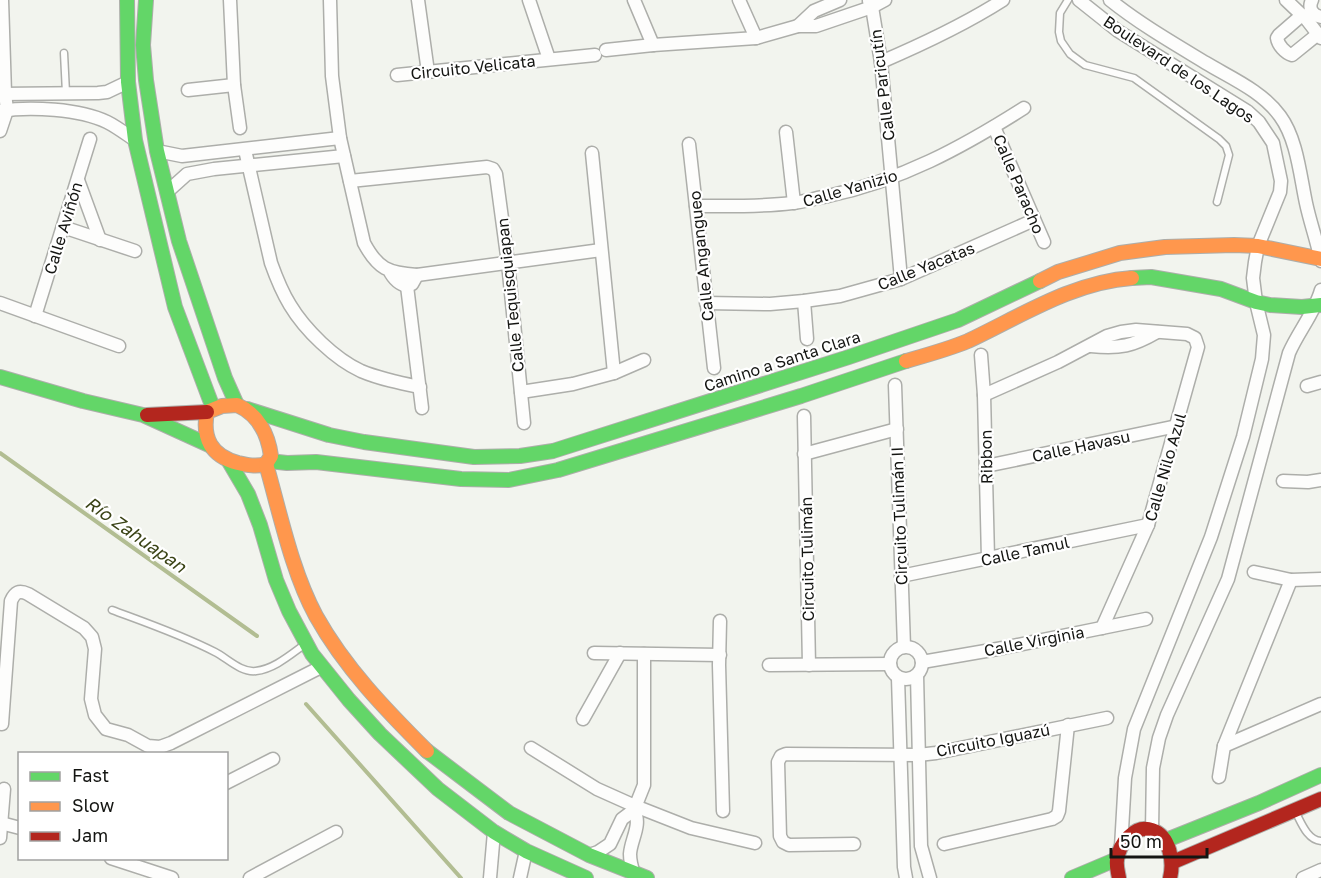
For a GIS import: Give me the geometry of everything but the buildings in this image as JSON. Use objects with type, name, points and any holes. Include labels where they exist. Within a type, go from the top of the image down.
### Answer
[{"type":"main road","points":[[127,0],[128,82],[135,140],[175,307],[210,410],[204,421],[205,432],[211,446],[228,460],[252,466],[267,463],[316,462],[461,479],[509,480],[569,466],[801,396],[954,346],[1066,293],[1121,279],[1151,277],[1221,290],[1256,302],[1281,306],[1318,305]]},
{"type":"main road","points":[[146,0],[143,45],[146,80],[158,151],[181,248],[225,378],[242,407],[262,427],[268,440],[272,456],[267,463]]},
{"type":"main road","points":[[127,45],[143,45]]},
{"type":"main road","name":"Camino a Santa Clara","points":[[242,407],[329,435],[364,442],[474,457],[520,456],[553,451],[849,357],[958,320],[1058,272],[1120,253],[1165,247],[1234,245],[1258,246],[1321,260]]},
{"type":"main road","points":[[161,253],[181,248]]},
{"type":"main road","points":[[171,292],[194,286]]},
{"type":"main road","points":[[0,377],[83,401],[143,415],[211,446]]},
{"type":"main road","points":[[143,415],[242,407]]},
{"type":"main road","points":[[228,460],[248,494],[260,525],[276,580],[306,644],[321,667],[349,700],[388,742],[438,789],[494,832],[526,851],[586,878]]},
{"type":"main road","points":[[267,463],[291,552],[304,590],[339,653],[372,695],[432,756],[508,813],[589,855],[640,876]]},
{"type":"main road","points":[[270,559],[291,552]]},
{"type":"main road","points":[[284,599],[304,590]]},
{"type":"main road","points":[[1164,841],[1321,775]]},
{"type":"main road","points":[[1173,862],[1321,799]]},
{"type":"main road","points":[[1259,803],[1269,822]]},
{"type":"main road","points":[[1072,878],[1087,873],[1119,853],[1132,834],[1140,830],[1152,830],[1164,841],[1173,862],[1170,878]]},
{"type":"main road","points":[[1119,853],[1119,878]]},
{"type":"street","points":[[0,131],[4,110],[2,0]]},
{"type":"street","points":[[230,0],[234,85],[240,128]]},
{"type":"street","points":[[330,0],[332,76],[340,138],[364,243],[378,264],[389,270],[417,275],[602,250]]},
{"type":"street","points":[[418,0],[428,72]]},
{"type":"street","name":"Circuito Velicata","points":[[529,0],[549,59]]},
{"type":"street","points":[[634,0],[652,45]]},
{"type":"street","points":[[739,0],[756,38]]},
{"type":"street","points":[[798,26],[814,11],[840,0]]},
{"type":"street","points":[[798,26],[816,26],[871,3],[885,0]]},
{"type":"street","points":[[881,62],[931,41],[1003,0]]},
{"type":"street","name":"Boulevard de los Lagos","points":[[1079,0],[1118,31],[1246,111],[1259,122],[1273,143],[1281,181],[1280,192],[1258,246],[1255,262],[1253,278],[1264,346],[1243,437],[1211,537],[1134,729],[1125,778],[1119,853]]},
{"type":"street","name":"Boulevard de los Lagos","points":[[1110,0],[1161,36],[1246,86],[1279,114],[1291,138],[1321,260]]},
{"type":"street","points":[[1286,0],[1311,17]]},
{"type":"street","points":[[1311,17],[1276,38],[1288,54],[1292,55],[1320,36],[1311,17],[1312,0]]},
{"type":"street","name":"Calle Paricutín","points":[[871,3],[881,62],[901,279]]},
{"type":"street","name":"Circuito Velicata","points":[[397,75],[549,59],[652,45],[756,38],[798,26]]},
{"type":"street","points":[[1212,90],[1221,71]]},
{"type":"street","points":[[2,94],[98,93],[107,92],[128,82]]},
{"type":"street","points":[[188,90],[234,85]]},
{"type":"street","points":[[1252,116],[1265,100]]},
{"type":"street","name":"Calle Yanizio","points":[[696,206],[794,203],[837,194],[892,178],[949,153],[1024,108]]},
{"type":"street","points":[[4,110],[65,111],[87,115],[108,122],[135,140]]},
{"type":"street","name":"Calle Paracho","points":[[994,127],[1044,242]]},
{"type":"street","points":[[786,132],[794,203]]},
{"type":"street","points":[[158,151],[182,156],[340,138]]},
{"type":"street","points":[[1273,143],[1291,138]]},
{"type":"street","name":"Calle Aviñón","points":[[35,316],[90,139]]},
{"type":"street","name":"Calle Angangueo","points":[[689,144],[714,368]]},
{"type":"street","points":[[245,150],[271,263],[290,306],[302,322],[337,356],[360,370],[386,380],[420,387]]},
{"type":"street","points":[[592,153],[614,373]]},
{"type":"street","points":[[182,156],[188,174]]},
{"type":"street","points":[[167,192],[188,174],[247,165],[344,156]]},
{"type":"street","name":"Calle Tequisquiapan","points":[[350,181],[487,167],[493,169],[496,174],[508,263],[524,423]]},
{"type":"street","points":[[78,180],[100,240]]},
{"type":"street","points":[[1281,181],[1302,183]]},
{"type":"street","name":"Calle Yacatas","points":[[706,303],[770,304],[804,302],[840,296],[901,279],[1034,220]]},
{"type":"street","points":[[63,227],[135,252]]},
{"type":"street","points":[[389,270],[394,279],[407,286],[412,284],[417,275]]},
{"type":"street","points":[[407,286],[422,408]]},
{"type":"street","points":[[1152,830],[1153,768],[1159,738],[1167,715],[1228,579],[1289,353],[1295,338],[1318,305],[1321,290]]},
{"type":"street","points":[[804,302],[807,339]]},
{"type":"street","points":[[0,303],[118,346]]},
{"type":"street","name":"Calle Nilo Azul","points":[[984,395],[1091,346],[1107,336],[1120,332],[1136,330],[1187,334],[1195,338],[1198,347],[1148,525],[1102,628]]},
{"type":"street","name":"Ribbon","points":[[981,355],[988,558]]},
{"type":"street","points":[[521,392],[573,384],[614,373],[644,360]]},
{"type":"street","points":[[1307,386],[1321,382]]},
{"type":"street","name":"Circuito Tulimán II","points":[[895,385],[904,647]]},
{"type":"street","name":"Circuito Tulimán","points":[[804,416],[809,665]]},
{"type":"street","name":"Calle Havasu","points":[[986,466],[1177,426]]},
{"type":"street","points":[[804,454],[897,429]]},
{"type":"street","points":[[1283,481],[1321,480]]},
{"type":"street","name":"Calle Tamul","points":[[901,576],[1148,525]]},
{"type":"street","points":[[1254,572],[1291,580],[1321,579]]},
{"type":"street","points":[[1218,777],[1224,746],[1291,580]]},
{"type":"street","points":[[2,724],[11,601],[17,592],[27,594],[84,628],[92,637],[95,649],[91,699],[95,715],[106,729],[128,735],[148,746],[160,747],[171,743],[321,667]]},
{"type":"street","name":"Calle Virginia","points":[[922,662],[1146,619]]},
{"type":"street","points":[[720,621],[723,811]]},
{"type":"street","points":[[917,675],[908,680],[898,678],[891,670],[890,664],[895,651],[904,647],[914,649],[921,656],[922,662],[917,675],[921,846],[930,878]]},
{"type":"street","points":[[594,653],[720,655]]},
{"type":"street","points":[[584,719],[620,653]]},
{"type":"street","points":[[589,855],[610,844],[622,819],[634,808],[644,785],[644,654]]},
{"type":"street","points":[[769,665],[890,664]]},
{"type":"street","points":[[898,678],[906,878]]},
{"type":"street","points":[[1224,746],[1321,704]]},
{"type":"street","name":"Circuito Iguazú","points":[[854,844],[789,844],[783,842],[780,836],[778,762],[781,756],[786,754],[918,755],[936,753],[1107,718]]},
{"type":"street","name":"Circuito Iguazú","points":[[944,844],[1057,816],[1068,725]]},
{"type":"street","points":[[531,748],[597,789],[634,808],[691,828],[755,843]]},
{"type":"street","points":[[228,782],[273,759]]},
{"type":"street","points":[[0,838],[4,789]]},
{"type":"street","points":[[634,808],[638,822],[630,854],[632,867],[640,876]]},
{"type":"street","points":[[1,823],[18,827]]},
{"type":"street","points":[[250,878],[336,832]]},
{"type":"street","points":[[490,878],[494,832]]},
{"type":"street","points":[[610,844],[630,854]]},
{"type":"street","points":[[904,845],[921,846]]},
{"type":"street","points":[[520,878],[526,851]]},
{"type":"street","points":[[117,860],[172,878]]},
{"type":"street","points":[[1303,878],[1321,870]]},
{"type":"lane","points":[[1068,0],[1059,13],[1059,32],[1061,41],[1070,54],[1085,65],[1134,78],[1226,146],[1229,155],[1217,202]]},
{"type":"lane","points":[[64,53],[66,93]]},
{"type":"lane","points":[[112,610],[216,652],[253,672],[265,669],[284,659],[306,644]]},
{"type":"lane","points":[[1294,811],[1310,837],[1314,841],[1321,841]]},
{"type":"waterway","name":"Río Zahuapan","points":[[0,453],[257,636]]},
{"type":"waterway","name":"Río Zahuapan","points":[[306,704],[461,878]]},
{"type":"traffic: fast","points":[[127,0],[128,82],[135,140],[175,307],[213,408]]},
{"type":"traffic: fast","points":[[146,0],[143,45],[157,151],[179,241],[225,378],[237,405]]},
{"type":"traffic: fast","points":[[1132,278],[1151,277],[1221,289],[1270,305],[1302,307],[1321,305]]},
{"type":"traffic: fast","points":[[247,409],[329,435],[364,442],[474,457],[520,456],[553,451],[958,320],[1040,281]]},
{"type":"traffic: fast","points":[[269,461],[316,462],[461,479],[509,480],[558,470],[801,396],[906,361]]},
{"type":"traffic: fast","points":[[0,377],[83,401],[143,415],[211,446]]},
{"type":"traffic: fast","points":[[228,460],[248,494],[260,525],[276,580],[289,611],[312,654],[349,700],[380,734],[438,789],[494,832],[526,851],[586,878]]},
{"type":"traffic: fast","points":[[427,751],[509,813],[589,855],[647,878]]},
{"type":"traffic: fast","points":[[1164,841],[1321,775]]},
{"type":"traffic: fast","points":[[1072,878],[1117,859]]},
{"type":"traffic: slow","points":[[1040,281],[1058,272],[1120,253],[1165,247],[1258,246],[1321,259]]},
{"type":"traffic: slow","points":[[906,361],[968,341],[1068,293],[1110,281],[1132,278]]},
{"type":"traffic: slow","points":[[237,405],[251,414],[261,426],[271,456],[266,464],[252,465],[229,460],[221,456],[210,445],[206,430],[207,412],[222,406],[237,405]]},
{"type":"traffic: slow","points":[[266,464],[293,561],[316,616],[353,671],[427,751]]},
{"type":"traffic: jam","points":[[147,415],[207,412]]},
{"type":"traffic: jam","points":[[1173,862],[1321,799]]},
{"type":"traffic: jam","points":[[1119,878],[1118,854],[1124,842],[1134,833],[1146,829],[1158,833],[1167,844],[1171,857],[1170,878]]}]
